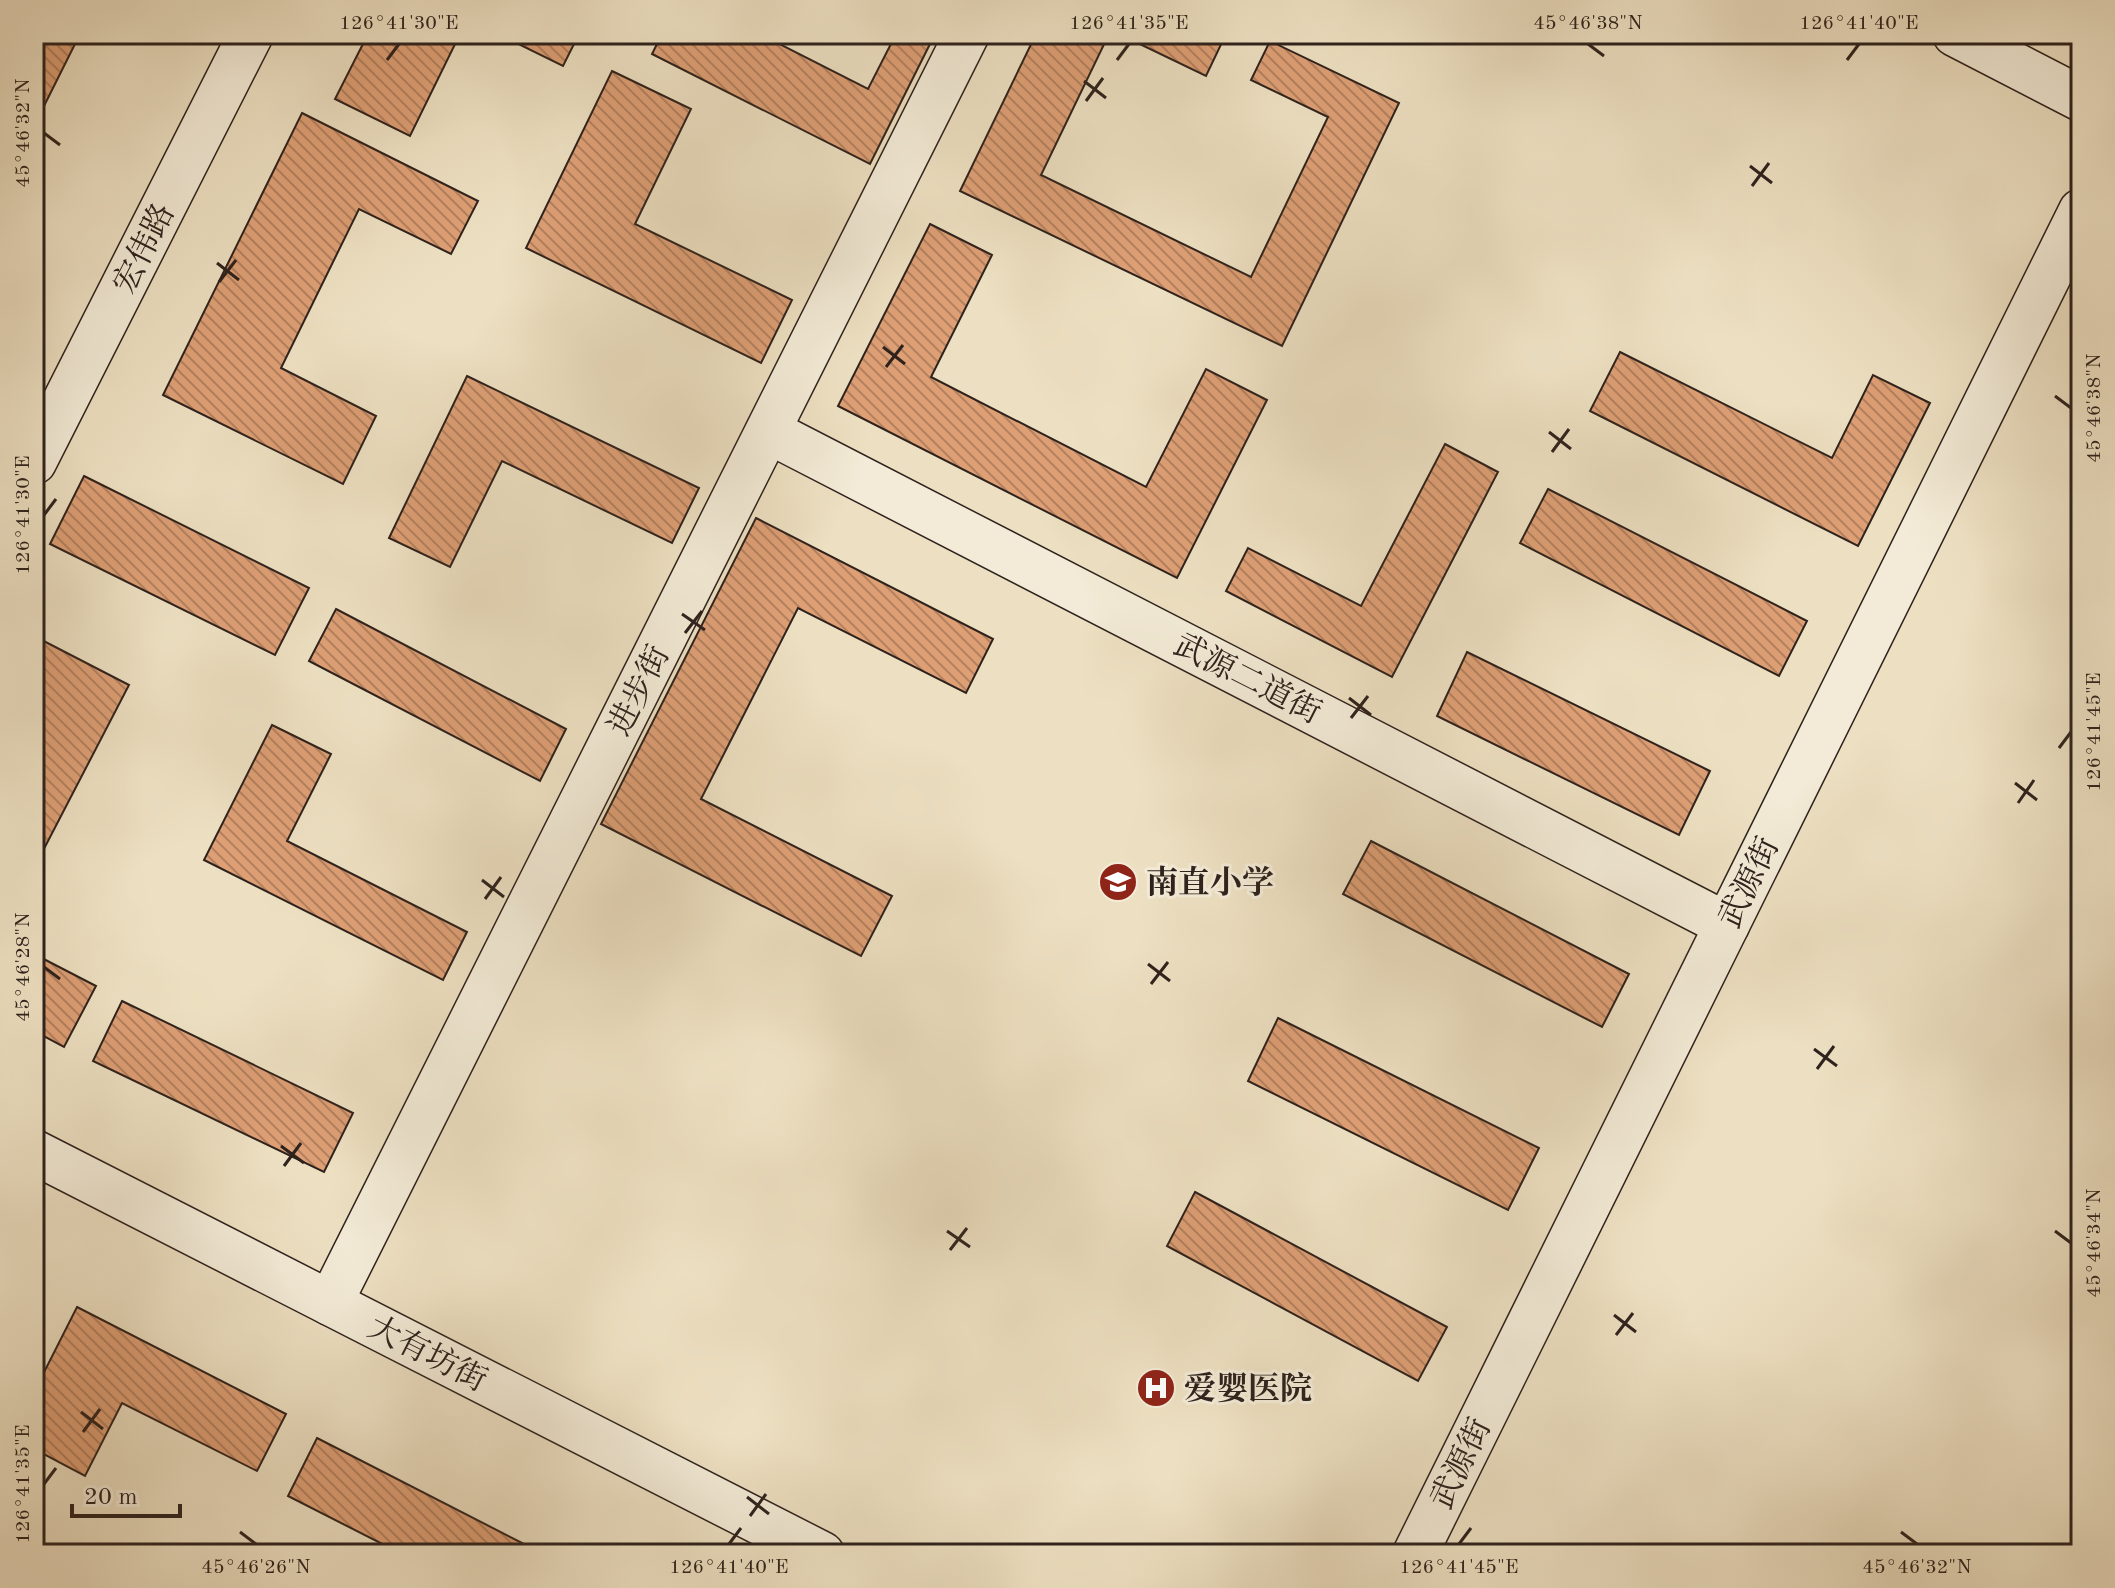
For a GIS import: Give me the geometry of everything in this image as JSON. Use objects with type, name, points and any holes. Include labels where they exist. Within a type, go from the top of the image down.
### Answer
[{"type":"street","name":"宏伟路","points":[[34,462],[251,34]]},
{"type":"street","name":"进步街","points":[[330,1303],[967,34]]},
{"type":"street","points":[[1955,34],[2081,99]]},
{"type":"street","name":"武源街","points":[[1415,1554],[2081,211]]},
{"type":"street","name":"武源二道街","points":[[768,431],[1727,925]]},
{"type":"street","name":"大有坊街","points":[[34,1152],[822,1554]]},
{"type":"building","points":[[34,34],[80,34],[34,126]]},
{"type":"building","points":[[368,34],[460,34],[410,136],[335,99]]},
{"type":"building","points":[[498,34],[579,34],[563,66]]},
{"type":"building","points":[[662,34],[760,34],[868,89],[896,34],[935,34],[870,164],[652,54]]},
{"type":"building","points":[[1036,34],[1109,34],[1041,175],[1251,277],[1328,117],[1251,80],[1270,41],[1399,103],[1282,346],[960,191]]},
{"type":"building","points":[[1119,34],[1226,34],[1206,76]]},
{"type":"building","points":[[612,71],[691,109],[635,224],[792,300],[761,363],[526,248]]},
{"type":"building","points":[[302,113],[478,201],[451,254],[359,209],[281,368],[376,416],[343,484],[163,395]]},
{"type":"building","points":[[930,224],[992,255],[931,377],[1146,487],[1206,369],[1267,400],[1177,578],[838,406]]},
{"type":"building","points":[[1620,352],[1832,458],[1873,375],[1930,403],[1858,546],[1590,411]]},
{"type":"building","points":[[467,376],[699,488],[672,543],[502,461],[450,567],[389,538]]},
{"type":"building","points":[[1445,444],[1498,472],[1392,677],[1226,591],[1248,548],[1361,606]]},
{"type":"building","points":[[84,476],[309,588],[275,655],[50,544]]},
{"type":"building","points":[[1548,489],[1807,621],[1779,676],[1520,543]]},
{"type":"building","points":[[756,518],[993,639],[966,693],[798,608],[701,799],[892,896],[861,956],[601,824]]},
{"type":"building","points":[[336,609],[566,729],[540,781],[309,661]]},
{"type":"building","points":[[34,636],[129,685],[34,868]]},
{"type":"building","points":[[1467,652],[1710,771],[1679,835],[1437,716]]},
{"type":"building","points":[[272,725],[331,754],[287,841],[467,932],[443,980],[204,860]]},
{"type":"building","points":[[1371,841],[1629,974],[1602,1027],[1343,894]]},
{"type":"building","points":[[34,954],[96,986],[64,1047],[34,1031]]},
{"type":"building","points":[[122,1001],[353,1113],[324,1172],[93,1061]]},
{"type":"building","points":[[1278,1018],[1539,1148],[1508,1210],[1248,1081]]},
{"type":"building","points":[[1195,1192],[1447,1327],[1418,1381],[1167,1246]]},
{"type":"building","points":[[77,1307],[286,1414],[257,1471],[122,1403],[85,1476],[34,1449],[34,1392]]},
{"type":"building","points":[[317,1438],[526,1545],[521,1554],[402,1554],[288,1496]]},
{"type":"place","name":"南直小学","points":[[1118,882]]},
{"type":"place","name":"爱婴医院","points":[[1156,1388]]}]
